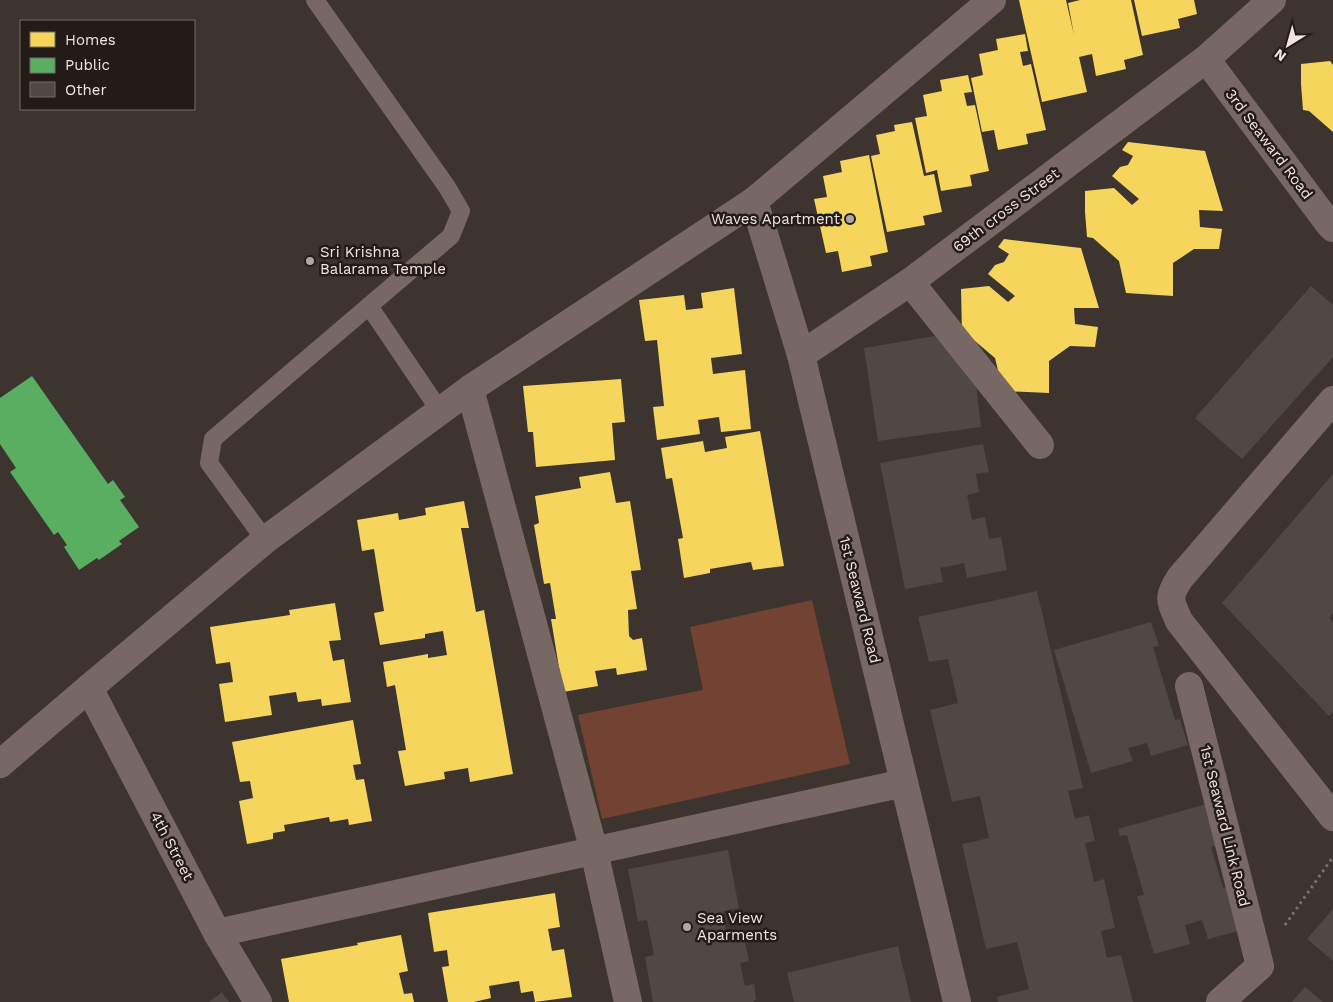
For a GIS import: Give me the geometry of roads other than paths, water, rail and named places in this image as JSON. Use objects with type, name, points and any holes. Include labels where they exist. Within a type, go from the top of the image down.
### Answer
[{"type":"street","points":[[0,764],[265,540],[470,390],[754,200],[992,0]]},
{"type":"street","name":"69th cross Street","points":[[801,355],[910,282],[1206,59],[1272,0]]},
{"type":"street","name":"3rd Seaward Road","points":[[1206,59],[1333,228]]},
{"type":"street","name":"1st Seaward Road","points":[[754,200],[801,355],[957,1002]]},
{"type":"street","points":[[910,282],[1040,445]]},
{"type":"street","points":[[470,390],[594,851],[628,1002]]},
{"type":"street","points":[[1333,400],[1180,578],[1171,591],[1172,605],[1179,621],[1333,817]]},
{"type":"street","name":"1st Seaward Link Road","points":[[1189,686],[1260,966],[1220,1002]]},
{"type":"street","name":"4th Street","points":[[89,688],[217,933],[258,1002]]},
{"type":"street","points":[[217,933],[904,783]]},
{"type":"lane","points":[[265,540],[209,463],[213,439],[452,236],[461,211],[447,187],[315,0]]},
{"type":"lane","points":[[369,306],[440,411]]},
{"type":"place","name":"Waves Apartment","points":[[850,219]]},
{"type":"place","name":"Sri Krishna Balarama Temple","points":[[310,261]]},
{"type":"place","name":"Sea View Aparments","points":[[687,927]]}]
